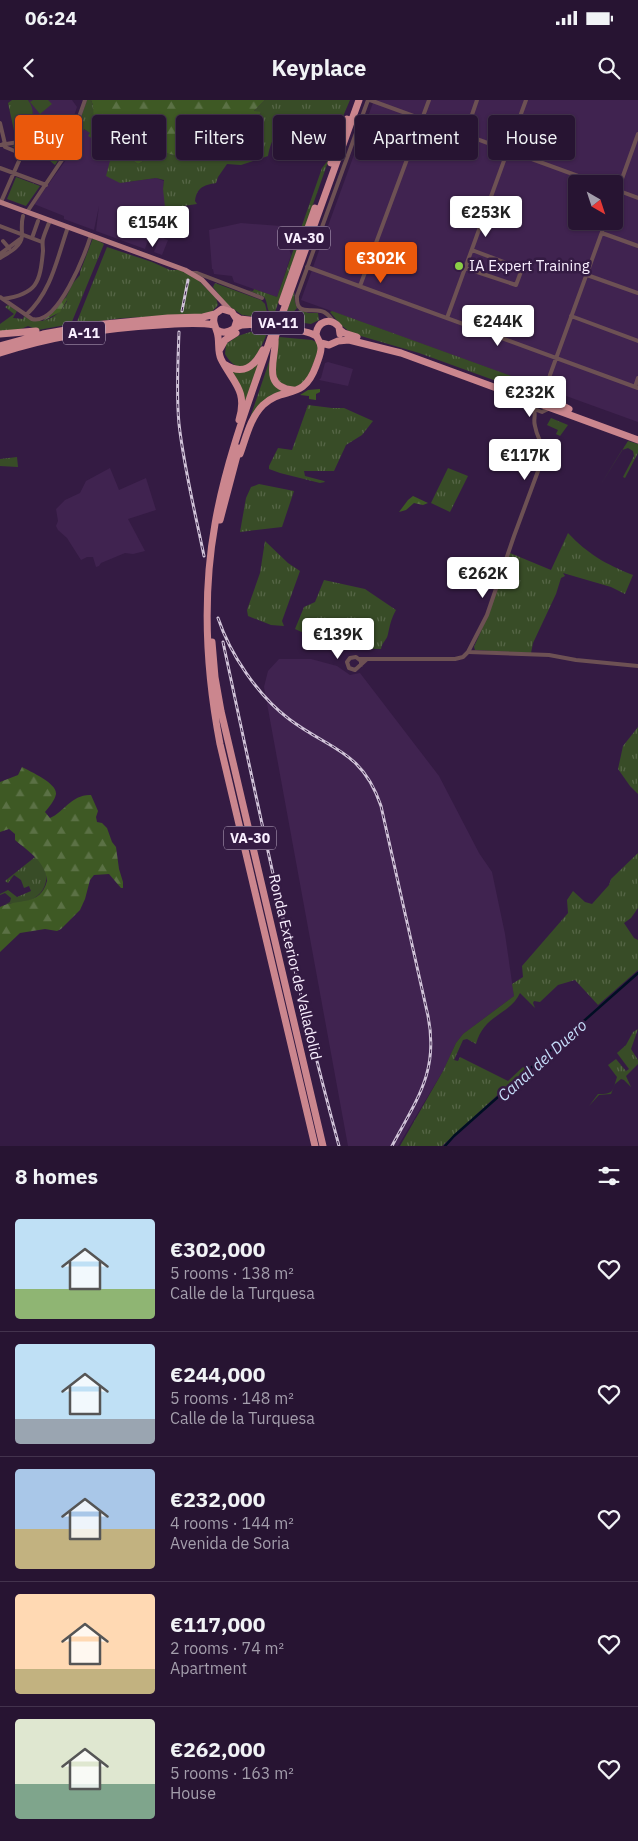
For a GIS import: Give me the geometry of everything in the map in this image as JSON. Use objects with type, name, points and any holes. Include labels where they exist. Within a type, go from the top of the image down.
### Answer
[{"type":"highway","name":"Ronda Exterior de Valladolid","points":[[345,130],[354,100]]},
{"type":"highway","name":"Ronda Exterior de Valladolid","points":[[345,135],[359,100]]},
{"type":"highway","name":"Ronda Exterior de Valladolid","points":[[323,1146],[228,743],[215,677],[211,587],[219,526],[242,438],[281,312],[288,282],[335,160]]},
{"type":"highway","name":"VA-11","points":[[216,313],[222,309],[250,320],[304,327],[329,321],[334,322]]},
{"type":"highway","name":"A-11","points":[[0,346],[43,334],[94,325],[168,318],[203,317],[216,313]]},
{"type":"highway","points":[[216,313],[213,319],[220,355],[240,389],[242,405],[231,446],[228,466]]},
{"type":"highway","name":"VA-11","points":[[233,313],[236,322],[234,329]]},
{"type":"highway","points":[[320,355],[340,337],[340,330],[334,322]]},
{"type":"highway","name":"VA-11","points":[[321,323],[316,330],[316,336],[320,343],[349,340],[401,353],[550,401],[638,440]]},
{"type":"highway","name":"A-11","points":[[2,352],[65,336],[128,327],[170,324],[215,327]]},
{"type":"highway","points":[[0,334],[20,334],[94,325]]},
{"type":"highway","name":"VA-11","points":[[224,333],[242,326],[252,325],[303,330],[316,336]]},
{"type":"highway","points":[[215,327],[224,333],[219,346]]},
{"type":"highway","points":[[219,346],[225,340],[246,329],[303,330]]},
{"type":"highway","name":"VA-11","points":[[340,330],[347,334],[424,356],[532,395]]},
{"type":"highway","name":"Ronda Exterior de Valladolid","points":[[273,338],[228,466],[215,524],[208,586],[208,653],[212,699],[220,744],[315,1146]]},
{"type":"highway","points":[[224,364],[236,370],[246,369],[257,360],[273,338]]},
{"type":"highway","points":[[273,338],[272,365],[274,379],[286,389],[301,389]]},
{"type":"highway","points":[[231,478],[252,422],[258,412],[274,398],[301,389],[310,382],[320,355],[320,343]]},
{"type":"highway","points":[[550,401],[638,434]]},
{"type":"main road","points":[[1,202],[25,214],[50,220],[191,273],[209,286],[233,313]]},
{"type":"main road","points":[[216,313],[220,305],[219,298]]},
{"type":"street","points":[[80,115],[85,100]]},
{"type":"street","points":[[334,322],[325,312],[319,310],[305,311],[297,302],[298,293],[307,267],[369,100],[411,115]]},
{"type":"street","points":[[423,115],[428,100]]},
{"type":"street","points":[[472,115],[477,100]]},
{"type":"street","points":[[521,115],[526,100]]},
{"type":"street","points":[[0,123],[3,145],[22,154],[1,202]]},
{"type":"street","points":[[622,175],[638,134]]},
{"type":"street","points":[[0,258],[17,246],[22,235],[21,224],[25,214],[62,160]]},
{"type":"street","points":[[360,286],[407,160]]},
{"type":"street","points":[[447,318],[504,160]]},
{"type":"street","points":[[535,160],[576,175]]},
{"type":"street","points":[[0,168],[46,185]]},
{"type":"street","points":[[623,193],[638,198]]},
{"type":"street","points":[[2,298],[20,296],[36,284],[43,249],[42,242],[50,220]]},
{"type":"street","points":[[32,238],[38,222]]},
{"type":"street","points":[[0,226],[42,242]]},
{"type":"street","points":[[26,315],[40,300],[50,282],[68,227]]},
{"type":"street","points":[[536,412],[546,410],[550,401],[547,388],[550,375],[603,230]]},
{"type":"street","points":[[602,233],[638,246]]},
{"type":"street","points":[[0,254],[18,241],[22,235]]},
{"type":"street","points":[[2,298],[35,320],[42,319],[68,288],[91,235]]},
{"type":"street","points":[[3,241],[9,248]]},
{"type":"street","points":[[465,268],[516,285],[522,269],[472,250]]},
{"type":"street","points":[[307,267],[636,388],[638,378]]},
{"type":"street","points":[[191,273],[197,273],[262,298]]},
{"type":"street","points":[[587,275],[638,294]]},
{"type":"street","points":[[209,286],[214,280]]},
{"type":"street","points":[[319,310],[324,315],[321,323]]},
{"type":"street","points":[[571,316],[638,341]]},
{"type":"street","points":[[367,659],[355,670],[351,670],[348,666],[348,661],[354,656],[360,659],[367,659],[455,659],[463,657],[468,652],[487,615],[544,453],[543,445],[534,425],[536,412],[530,404],[532,395],[543,387],[550,375]]},
{"type":"street","points":[[532,395],[544,392],[550,401]]},
{"type":"street","points":[[468,652],[549,655],[576,660],[638,666]]},
{"type":"street","points":[[360,659],[361,665]]},
{"type":"shaded area","points":[[28,100],[72,100],[77,107],[74,115],[33,115]]},
{"type":"shaded area","points":[[374,100],[638,100],[638,422],[301,300],[355,152],[355,160],[478,160],[478,115],[369,115]]},
{"type":"shaded area","points":[[83,129],[92,134],[92,160],[112,160],[120,183],[156,178],[164,181],[163,189],[169,208],[184,206],[185,215],[177,217],[178,234],[167,234],[163,231],[152,234],[145,249],[96,231],[99,206],[94,230],[64,219],[64,216],[34,204],[66,160],[82,160]]},
{"type":"shaded area","points":[[241,223],[281,226],[284,231],[291,255],[277,297],[234,282],[232,276],[214,274],[209,230]]},
{"type":"shaded area","points":[[160,237],[168,240],[162,255],[154,252]]},
{"type":"shaded area","points":[[328,362],[353,369],[348,386],[319,380],[325,363]]},
{"type":"shaded area","points":[[110,468],[119,490],[146,478],[156,510],[128,519],[145,551],[133,554],[125,553],[96,567],[93,557],[81,560],[67,538],[58,530],[56,526],[58,521],[56,509],[65,500],[80,493],[86,481]]},
{"type":"shaded area","points":[[279,659],[311,659],[337,666],[350,675],[360,673],[439,776],[479,853],[492,872],[505,934],[514,996],[463,1034],[456,1043],[443,1071],[398,1146],[348,1146],[264,687],[268,671]]},
{"type":"green space","points":[[12,100],[28,100],[32,109],[33,115],[15,115],[15,135],[8,103]]},
{"type":"green space","points":[[33,100],[48,100],[52,104],[40,114],[30,102]]},
{"type":"green space","points":[[87,100],[91,100],[96,115],[92,115],[92,138],[88,136],[90,133],[84,129],[82,133],[82,115]]},
{"type":"green space","points":[[91,100],[265,100],[254,111],[261,112],[259,115],[176,115],[176,155],[174,155],[166,153],[166,115],[94,115]]},
{"type":"green space","points":[[265,100],[350,100],[344,115],[273,115],[273,140],[268,156],[263,158],[263,115],[259,115],[261,112],[253,112]]},
{"type":"green space","points":[[166,153],[176,155],[176,160],[256,160],[241,165],[227,164],[216,183],[199,190],[195,201],[197,204],[169,208],[165,207],[164,180],[156,178],[120,183],[106,176],[110,160],[132,160],[138,164],[144,160],[166,160]]},
{"type":"green space","points":[[49,160],[58,160],[55,165]]},
{"type":"green space","points":[[132,160],[144,160],[138,164]]},
{"type":"green space","points":[[329,160],[274,315],[271,314],[264,297],[248,290],[253,291],[254,289],[277,297],[322,168]]},
{"type":"green space","points":[[16,177],[40,186],[26,206],[7,199]]},
{"type":"green space","points":[[93,238],[104,244],[71,324],[38,330],[28,326],[19,330],[0,333],[0,324],[14,314],[5,307],[8,305],[17,311],[13,318],[23,319],[24,316],[37,321],[49,319],[64,307],[67,301],[66,297],[73,283],[80,275]]},
{"type":"green space","points":[[107,247],[170,270],[180,270],[196,278],[216,298],[218,305],[210,314],[123,318],[76,324]]},
{"type":"green space","points":[[215,283],[261,300],[273,319],[242,315],[226,304],[213,287]]},
{"type":"green space","points":[[294,291],[297,308],[290,316],[285,317]]},
{"type":"green space","points":[[66,297],[67,300],[60,312],[43,321]]},
{"type":"green space","points":[[300,309],[308,313],[318,313],[319,320],[311,324],[284,320],[293,316]]},
{"type":"green space","points":[[332,311],[539,386],[543,382],[539,387],[535,390],[524,391],[419,353],[354,334],[338,322],[330,312]]},
{"type":"green space","points":[[250,332],[267,333],[260,349],[250,362],[244,366],[238,366],[232,363],[225,354],[226,344],[238,336]]},
{"type":"green space","points":[[279,337],[312,340],[318,343],[318,352],[306,382],[293,388],[278,382],[273,366]]},
{"type":"green space","points":[[263,352],[244,405],[229,369],[240,372]]},
{"type":"green space","points":[[271,356],[271,362],[283,393],[250,418]]},
{"type":"green space","points":[[320,389],[320,392],[316,394],[316,400],[309,399],[309,396],[300,395],[308,390]]},
{"type":"green space","points":[[308,405],[344,408],[373,421],[362,435],[346,445],[334,471],[304,471],[305,476],[325,482],[320,483],[269,469],[278,448],[292,450]]},
{"type":"green space","points":[[551,418],[568,425],[560,436],[556,434],[558,430],[547,425]]},
{"type":"green space","points":[[628,441],[638,444],[638,453],[625,478],[623,477],[634,456],[633,451],[628,448],[622,450]]},
{"type":"green space","points":[[17,457],[18,467],[0,466],[0,459]]},
{"type":"green space","points":[[448,468],[468,476],[450,512],[431,503]]},
{"type":"green space","points":[[259,484],[294,491],[282,527],[240,532],[246,498],[251,487]]},
{"type":"green space","points":[[413,496],[428,503],[423,505],[414,503],[406,510],[399,512],[408,500]]},
{"type":"green space","points":[[568,533],[598,558],[633,575],[625,594],[611,587],[563,573],[565,576],[561,578],[556,594],[533,643],[531,653],[475,650],[474,647],[488,615],[510,553],[551,570]]},
{"type":"green space","points":[[265,541],[288,563],[300,571],[282,621],[284,626],[271,625],[248,616],[247,610],[260,573]]},
{"type":"green space","points":[[324,580],[365,589],[396,610],[381,649],[345,648],[324,645],[326,643],[295,629],[304,607],[315,602]]},
{"type":"green space","points":[[638,727],[638,794],[618,769],[623,746]]},
{"type":"green space","points":[[22,767],[43,778],[55,790],[54,799],[45,812],[50,818],[73,800],[84,795],[91,795],[98,811],[97,822],[102,823],[107,828],[116,847],[123,888],[109,874],[94,875],[90,880],[80,910],[61,929],[57,931],[45,929],[20,933],[0,952],[0,907],[34,898],[44,889],[47,881],[44,868],[31,853],[15,840],[15,834],[9,829],[0,832],[0,782],[18,775]]},
{"type":"green space","points":[[638,853],[638,908],[631,918],[624,923],[634,938],[638,940],[638,970],[598,1005],[575,980],[558,985],[540,1002],[534,1001],[535,1008],[520,993],[510,1006],[485,1027],[476,1044],[467,1039],[463,1040],[454,1060],[458,1061],[460,1057],[508,1081],[523,1067],[527,1068],[442,1146],[400,1146],[443,1071],[456,1043],[463,1034],[514,996],[512,984],[523,977],[522,966],[568,913],[567,900],[573,891],[585,902],[592,904],[609,885],[611,879]]},
{"type":"green space","points":[[35,857],[45,869],[46,882],[43,889],[33,899],[23,903],[6,904],[10,902],[11,898],[5,893],[0,894],[8,890],[17,897],[31,891],[29,886],[24,888],[21,880],[14,875],[8,883],[5,881]]},
{"type":"green space","points":[[638,1029],[631,1049],[638,1060],[638,1064],[626,1076],[631,1087],[621,1079],[615,1084],[613,1089],[617,1077],[608,1065],[616,1059],[626,1071],[629,1069],[617,1053],[626,1045],[633,1032]]},
{"type":"green space","points":[[613,1089],[611,1094],[599,1095],[589,1106],[598,1094],[610,1093]]},
{"type":"waterway","name":"Canal del Duero","points":[[445,1146],[638,973]]},
{"type":"railway","points":[[182,311],[188,280]]},
{"type":"railway","points":[[179,332],[177,389],[179,424],[204,556]]},
{"type":"railway","points":[[218,618],[223,632],[238,660],[267,699],[289,719],[354,762],[373,787],[381,806],[431,1035],[431,1053],[424,1084],[392,1146]]},
{"type":"railway","points":[[223,642],[292,958],[339,1146]]},
{"type":"place","name":"IA Expert Training","points":[[459,266]]}]
